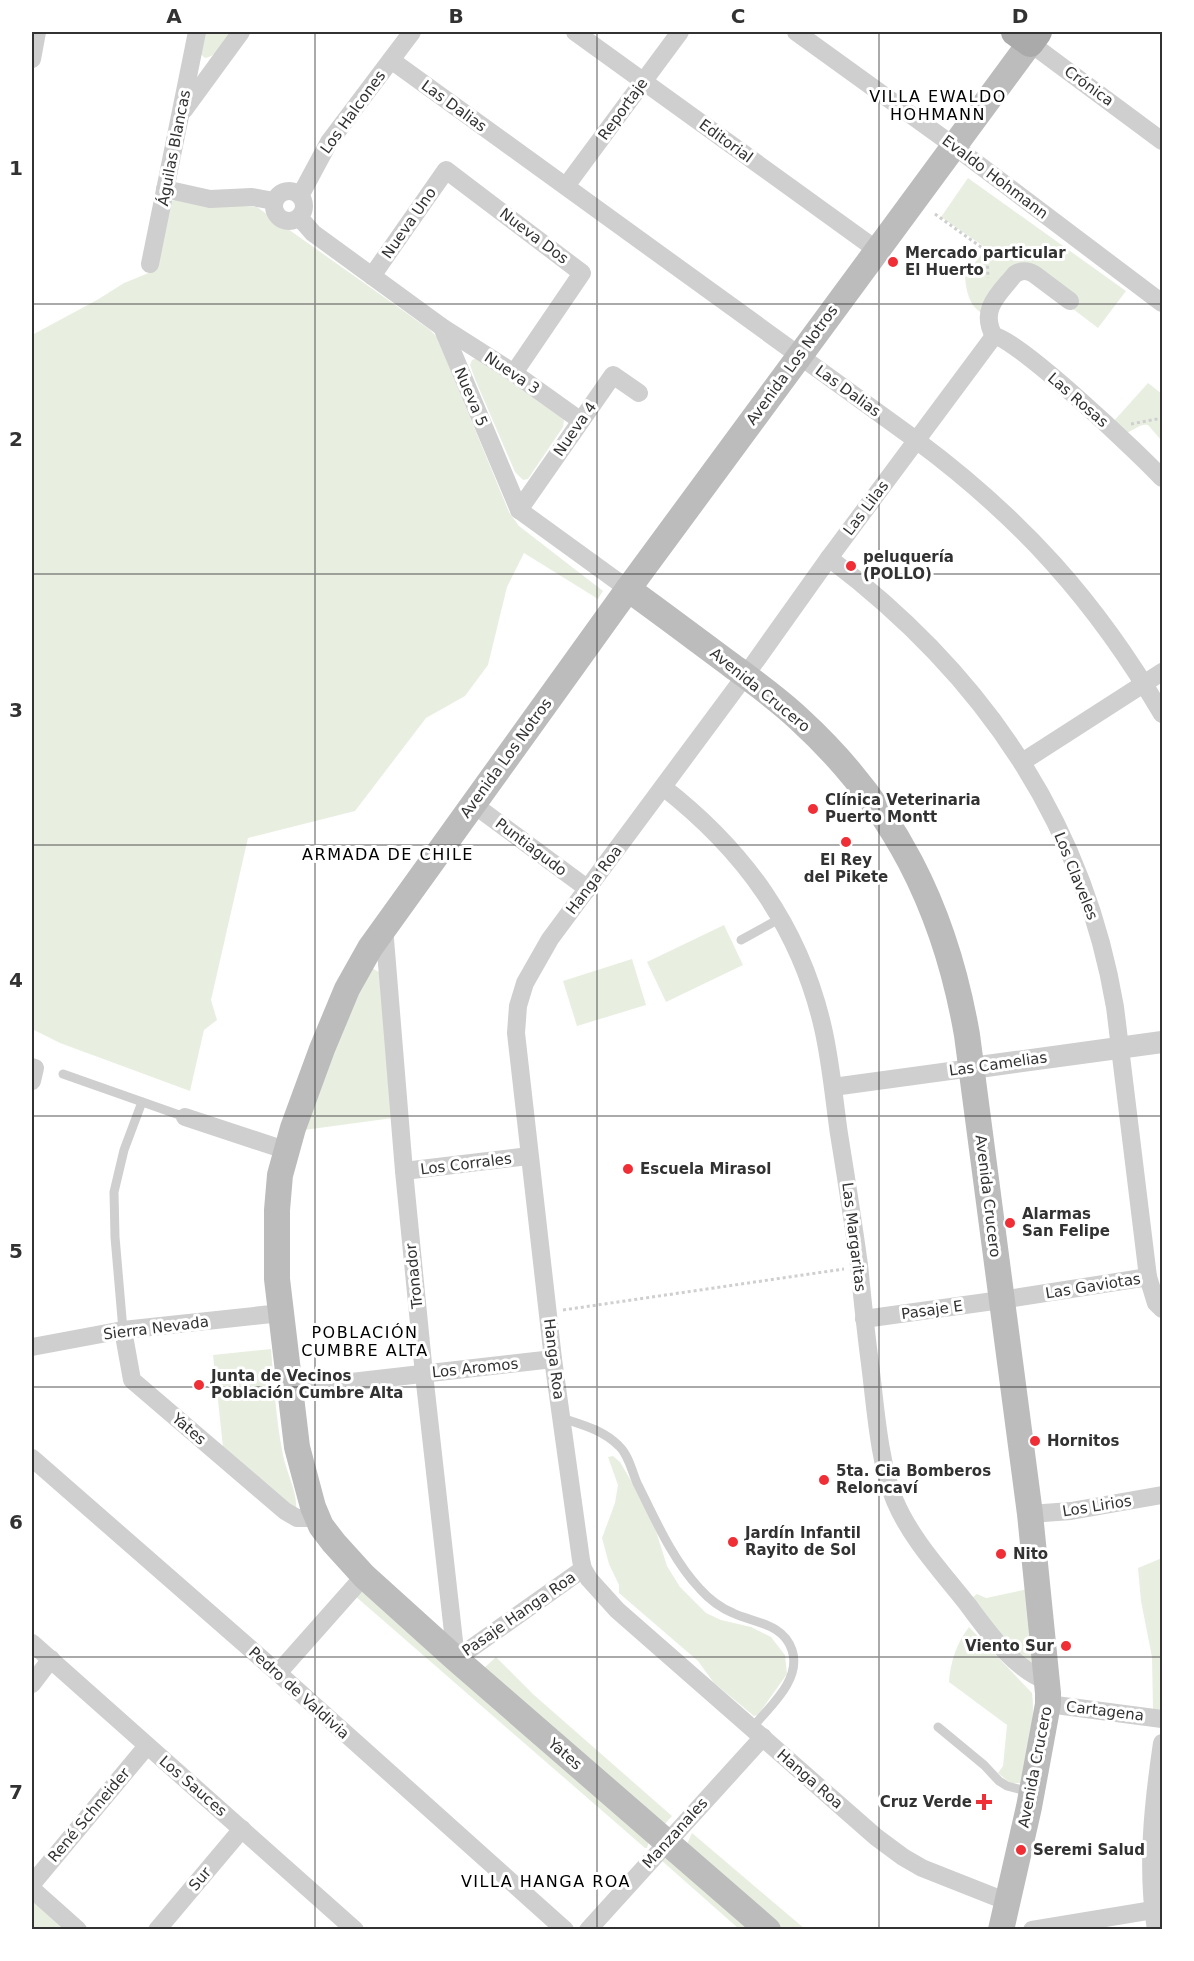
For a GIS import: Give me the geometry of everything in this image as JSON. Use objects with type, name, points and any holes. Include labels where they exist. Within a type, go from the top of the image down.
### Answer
[{"type":"main road","name":"Avenida Los Notros","points":[[364,1576],[334,1544],[318,1518],[308,1493],[297,1447],[277,1279],[277,1209],[285,1150],[343,998],[364,958],[384,927],[628,589],[954,146],[1027,35]]},
{"type":"main road","name":"Avenida Crucero","points":[[628,589],[798,717],[845,765],[866,791],[903,847],[923,886],[944,938],[961,1002],[972,1068],[1030,1514],[1047,1693],[1032,1792],[1001,1929]]},
{"type":"main road","name":"Yates","points":[[364,1576],[456,1659],[768,1929]]},
{"type":"street","points":[[32,59],[37,32]]},
{"type":"street","name":"Águilas Blancas","points":[[150,264],[197,32]]},
{"type":"street","points":[[180,116],[242,32]]},
{"type":"street","name":"Los Halcones","points":[[300,196],[329,142],[412,32]]},
{"type":"street","name":"Editorial","points":[[575,32],[877,250]]},
{"type":"street","name":"Reportaje","points":[[566,186],[680,32]]},
{"type":"street","name":"Evaldo Hohmann","points":[[796,32],[954,146],[1162,303]]},
{"type":"street","name":"Crónica","points":[[1027,35],[1162,141]]},
{"type":"street","name":"Las Dalias","points":[[391,60],[916,440],[983,492],[1044,551],[1099,616],[1162,714]]},
{"type":"street","name":"Nueva Uno","points":[[372,276],[446,170]]},
{"type":"street","name":"Nueva Dos","points":[[446,170],[582,273],[514,373]]},
{"type":"street","points":[[165,189],[210,199],[252,197],[274,201]]},
{"type":"street","points":[[286,191],[300,196],[304,209],[299,218],[290,221],[280,219],[274,211],[274,201],[286,191]]},
{"type":"street","points":[[299,218],[313,233],[442,327]]},
{"type":"street","points":[[991,339],[988,318],[990,306],[1015,274],[1025,271],[1034,274],[1070,301]]},
{"type":"street","name":"Nueva 3","points":[[442,327],[514,373],[581,421]]},
{"type":"street","name":"Nueva 5","points":[[442,327],[519,510]]},
{"type":"street","name":"Las Rosas","points":[[991,339],[1000,337],[1029,358],[1111,428],[1162,478]]},
{"type":"street","name":"Las Lilas","points":[[745,676],[991,339]]},
{"type":"street","name":"Nueva 4","points":[[519,510],[614,375],[639,393]]},
{"type":"street","points":[[519,510],[628,589]]},
{"type":"street","name":"Los Claveles","points":[[829,558],[893,609],[930,645],[977,698],[1023,762],[1064,842],[1096,922],[1108,964],[1148,1277]]},
{"type":"street","points":[[1023,762],[1162,672]]},
{"type":"street","name":"Hanga Roa","points":[[745,676],[550,939],[525,983],[518,1006],[516,1033],[529,1156],[571,1497],[583,1569],[596,1588],[617,1610],[876,1837],[903,1857],[938,1876],[1008,1902]]},
{"type":"street","name":"Las Margaritas","points":[[663,787],[730,847],[760,885],[794,944],[815,1000],[823,1029],[833,1087],[883,1458],[895,1502],[922,1546],[988,1631],[1047,1693]]},
{"type":"street","name":"Puntiagudo","points":[[473,804],[588,889]]},
{"type":"street","name":"Tronador","points":[[384,927],[404,1171],[456,1659]]},
{"type":"street","name":"Las Camelias","points":[[833,1087],[1162,1042]]},
{"type":"street","points":[[185,1117],[285,1150]]},
{"type":"street","name":"Los Corrales","points":[[404,1171],[529,1156]]},
{"type":"street","name":"Las Gaviotas","points":[[1001,1300],[1148,1277],[1156,1303],[1162,1309]]},
{"type":"street","name":"Pasaje E","points":[[864,1319],[1001,1300]]},
{"type":"street","name":"Sierra Nevada","points":[[32,1347],[123,1330],[281,1313]]},
{"type":"street","name":"Yates","points":[[123,1330],[132,1380],[285,1511],[297,1518],[318,1518]]},
{"type":"street","name":"Los Aromos","points":[[290,1389],[553,1359]]},
{"type":"street","name":"Pedro de Valdivia","points":[[32,1458],[565,1929]]},
{"type":"street","name":"Los Lirios","points":[[1030,1514],[1071,1511],[1162,1495]]},
{"type":"street","name":"Pasaje Hanga Roa","points":[[456,1659],[583,1569]]},
{"type":"street","points":[[278,1673],[364,1576]]},
{"type":"street","name":"Los Sauces","points":[[32,1643],[355,1929]]},
{"type":"street","points":[[32,1684],[51,1659]]},
{"type":"street","name":"Cartagena","points":[[1047,1693],[1162,1719]]},
{"type":"street","name":"Manzanales","points":[[588,1929],[666,1842],[758,1732]]},
{"type":"street","points":[[1156,1929],[1151,1880],[1154,1815],[1162,1743]]},
{"type":"street","name":"René Schneider","points":[[32,1884],[147,1746]]},
{"type":"street","name":"Sur","points":[[164,1927],[242,1829]]},
{"type":"street","points":[[32,1889],[78,1929]]},
{"type":"street","points":[[1032,1929],[1153,1910]]},
{"type":"lane","points":[[741,940],[781,918]]},
{"type":"lane","points":[[63,1074],[185,1117]]},
{"type":"lane","points":[[123,1330],[115,1237],[114,1192],[124,1150],[142,1102]]},
{"type":"lane","points":[[562,1418],[588,1426],[606,1435],[621,1448],[651,1513],[687,1574],[701,1590],[731,1613],[764,1623],[788,1641],[793,1652],[792,1677],[758,1732]]},
{"type":"lane","points":[[938,1727],[984,1765],[999,1781],[1007,1786],[1032,1792]]},
{"type":"path","points":[[935,213],[987,253],[990,306]]},
{"type":"path","points":[[1111,428],[1162,418]]},
{"type":"path","points":[[549,1312],[859,1267]]},
{"type":"green space","points":[[204,32],[232,32],[217,52],[205,58],[199,53]]},
{"type":"green space","points":[[968,178],[1126,291],[1098,328],[1073,309],[1077,302],[1030,267],[982,313],[974,306],[967,292],[965,276],[986,248],[941,217]]},
{"type":"green space","points":[[168,201],[257,207],[429,329],[437,337],[509,512],[519,526],[603,591],[598,599],[524,553],[507,587],[488,665],[465,696],[426,718],[355,811],[248,838],[211,1000],[217,1020],[204,1030],[190,1091],[60,1043],[32,1029],[32,335],[124,283],[151,272]]},
{"type":"green space","points":[[477,358],[564,420],[563,427],[528,479],[523,480],[515,472],[475,379],[470,365],[472,360]]},
{"type":"green space","points":[[1148,383],[1162,394],[1162,441],[1148,425],[1142,425],[1125,433],[1113,422]]},
{"type":"green space","points":[[724,925],[743,965],[666,1002],[647,962]]},
{"type":"green space","points":[[632,959],[646,1005],[577,1026],[563,981]]},
{"type":"green space","points":[[372,968],[382,974],[393,1118],[304,1130],[347,1020],[368,972]]},
{"type":"green space","points":[[271,1349],[281,1442],[295,1496],[296,1509],[223,1447],[213,1355]]},
{"type":"green space","points":[[613,1456],[620,1462],[633,1484],[656,1531],[667,1566],[680,1587],[706,1613],[721,1620],[751,1627],[771,1637],[785,1655],[787,1674],[758,1715],[754,1716],[714,1683],[698,1661],[619,1593],[619,1585],[609,1564],[602,1538],[615,1503],[618,1485],[608,1457]]},
{"type":"green space","points":[[1162,1558],[1162,1712],[1153,1710],[1152,1657],[1141,1601],[1138,1568]]},
{"type":"green space","points":[[1028,1589],[1036,1673],[969,1600],[977,1594],[986,1598]]},
{"type":"green space","points":[[359,1591],[365,1591],[649,1841],[647,1848],[354,1595]]},
{"type":"green space","points":[[969,1627],[1032,1693],[1032,1727],[1021,1783],[1010,1783],[998,1773],[1003,1766],[1007,1725],[949,1682],[955,1653]]},
{"type":"green space","points":[[496,1657],[534,1695],[672,1816],[664,1825],[483,1669]]},
{"type":"green space","points":[[692,1833],[805,1929],[783,1929],[691,1852],[687,1844]]},
{"type":"green space","points":[[667,1857],[758,1929],[739,1929],[661,1860]]},
{"type":"green space","points":[[32,1900],[65,1929],[32,1929]]},
{"type":"place","name":"Mercado particular El Huerto","points":[[893,262]]},
{"type":"place","name":"peluquería (POLLO)","points":[[851,566]]},
{"type":"place","name":"Clínica Veterinaria Puerto Montt","points":[[813,809]]},
{"type":"place","name":"El Rey del Pikete","points":[[846,842]]},
{"type":"place","name":"Escuela Mirasol","points":[[628,1169]]},
{"type":"place","name":"Alarmas San Felipe","points":[[1010,1223]]},
{"type":"place","name":"Junta de Vecinos Población Cumbre Alta","points":[[199,1385]]},
{"type":"place","name":"Hornitos","points":[[1035,1441]]},
{"type":"place","name":"5ta. Cia Bomberos Reloncaví","points":[[824,1480]]},
{"type":"place","name":"Jardín Infantil Rayito de Sol","points":[[733,1542]]},
{"type":"place","name":"Nito","points":[[1001,1554]]},
{"type":"place","name":"Viento Sur","points":[[1066,1646]]},
{"type":"place","name":"Cruz Verde","points":[[984,1802]]},
{"type":"place","name":"Seremi Salud","points":[[1021,1850]]},
{"type":"district","name":"VILLA EWALDO HOHMANN","points":[[938,105]]},
{"type":"district","name":"ARMADA DE CHILE","points":[[388,854]]},
{"type":"district","name":"POBLACIÓN CUMBRE ALTA","points":[[365,1341]]},
{"type":"district","name":"VILLA HANGA ROA","points":[[546,1881]]}]
